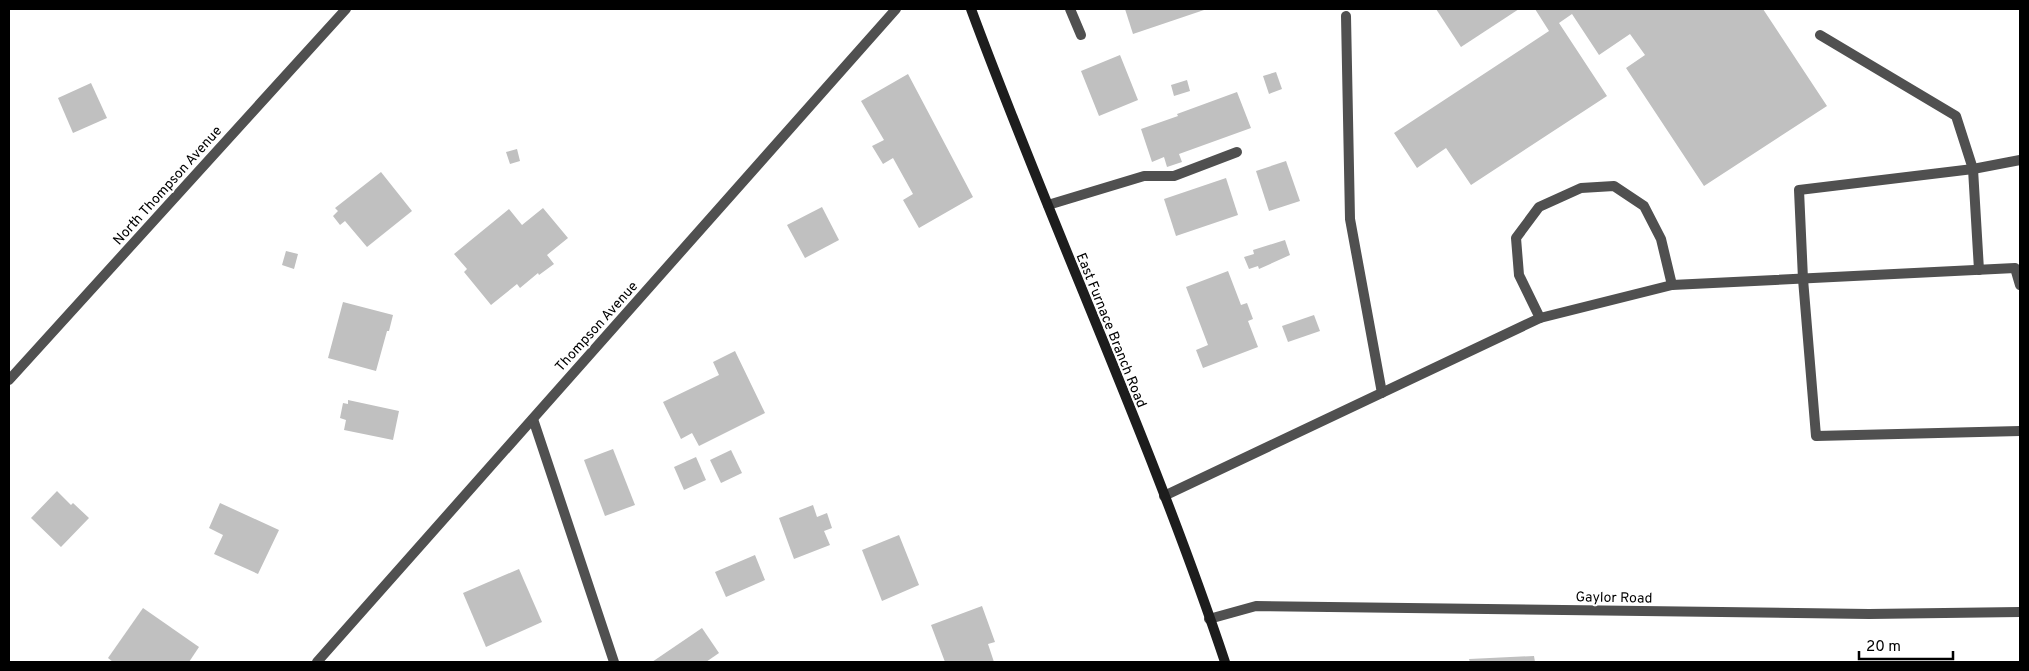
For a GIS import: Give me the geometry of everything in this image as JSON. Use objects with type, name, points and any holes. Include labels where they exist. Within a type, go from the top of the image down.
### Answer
[{"type":"main road","name":"East Furnace Branch Road","points":[[972,9],[1001,88],[1164,496],[1225,662]]},
{"type":"street","name":"North Thompson Avenue","points":[[9,380],[346,9]]},
{"type":"street","name":"Thompson Avenue","points":[[317,662],[896,9]]},
{"type":"street","points":[[1070,9],[1081,35]]},
{"type":"street","points":[[1346,16],[1350,219],[1382,393]]},
{"type":"street","points":[[1820,35],[1956,116],[1973,169],[1979,270]]},
{"type":"street","points":[[1048,205],[1144,176],[1174,176],[1238,152]]},
{"type":"street","points":[[2020,160],[1973,169],[1799,190],[1803,279],[1816,436],[2020,431]]},
{"type":"street","points":[[1540,318],[1519,276],[1516,238],[1539,207],[1581,188],[1614,186],[1644,206],[1661,239],[1672,285]]},
{"type":"street","points":[[1164,496],[1540,318],[1672,285],[2015,268],[2020,285]]},
{"type":"street","points":[[533,419],[614,662]]},
{"type":"street","name":"Gaylor Road","points":[[1209,619],[1256,606],[1869,614],[2020,612]]},
{"type":"building","points":[[1125,9],[1207,9],[1133,34]]},
{"type":"building","points":[[1436,9],[1519,9],[1461,47]]},
{"type":"building","points":[[1535,9],[1763,9],[1827,106],[1704,186],[1626,68],[1645,55],[1630,34],[1599,55],[1572,14],[1559,23],[1607,96],[1471,185],[1446,148],[1417,168],[1394,133],[1549,31]]},
{"type":"building","points":[[1120,55],[1138,100],[1099,116],[1081,71]]},
{"type":"building","points":[[1276,72],[1282,89],[1269,94],[1263,76]]},
{"type":"building","points":[[908,74],[973,197],[919,228],[903,200],[913,194],[893,158],[883,164],[872,146],[884,140],[861,101]]},
{"type":"building","points":[[1187,80],[1190,91],[1174,96],[1171,85]]},
{"type":"building","points":[[91,83],[107,118],[73,133],[58,98]]},
{"type":"building","points":[[1237,92],[1251,128],[1179,154],[1182,162],[1167,167],[1164,157],[1152,162],[1141,129]]},
{"type":"building","points":[[517,149],[520,161],[510,164],[506,152]]},
{"type":"building","points":[[1286,161],[1300,201],[1269,211],[1256,171]]},
{"type":"building","points":[[381,172],[412,211],[367,247],[345,221],[340,225],[333,216],[338,211],[335,208]]},
{"type":"building","points":[[1226,178],[1238,215],[1176,236],[1164,199]]},
{"type":"building","points":[[822,207],[839,240],[805,258],[787,225]]},
{"type":"building","points":[[543,208],[568,238],[547,255],[554,264],[539,275],[538,273],[520,288],[517,284],[491,305],[464,272],[467,269],[454,254],[509,209],[522,225]]},
{"type":"building","points":[[1285,240],[1290,255],[1259,269],[1258,266],[1249,269],[1244,257],[1254,254],[1253,250]]},
{"type":"building","points":[[286,251],[298,254],[294,269],[282,265]]},
{"type":"building","points":[[1228,271],[1241,305],[1247,303],[1253,319],[1248,321],[1258,347],[1203,368],[1196,350],[1208,345],[1186,287]]},
{"type":"building","points":[[343,302],[393,315],[376,371],[328,358]]},
{"type":"building","points":[[1314,315],[1320,331],[1288,342],[1282,326]]},
{"type":"building","points":[[735,351],[765,413],[699,446],[692,433],[681,439],[663,402],[719,375],[713,362]]},
{"type":"building","points":[[348,400],[399,411],[393,440],[344,430],[346,420],[340,418],[343,403],[348,404]]},
{"type":"building","points":[[613,449],[635,505],[605,516],[584,460]]},
{"type":"building","points":[[731,450],[742,473],[721,483],[710,460]]},
{"type":"building","points":[[696,457],[706,480],[684,490],[674,467]]},
{"type":"building","points":[[57,491],[71,505],[73,503],[89,518],[61,547],[31,518]]},
{"type":"building","points":[[220,503],[279,530],[258,574],[214,554],[223,535],[209,528]]},
{"type":"building","points":[[813,505],[817,517],[827,513],[832,528],[824,531],[830,545],[794,559],[779,518]]},
{"type":"building","points":[[899,535],[919,585],[882,601],[862,550]]},
{"type":"building","points":[[755,555],[765,580],[726,597],[715,572]]},
{"type":"building","points":[[519,569],[542,622],[486,647],[463,593]]},
{"type":"building","points":[[982,606],[995,642],[988,644],[994,662],[945,662],[931,625]]},
{"type":"building","points":[[143,608],[199,647],[189,662],[113,662],[108,658]]},
{"type":"building","points":[[702,628],[719,653],[706,662],[652,662]]},
{"type":"building","points":[[1534,656],[1535,662],[1470,662],[1469,659]]}]
